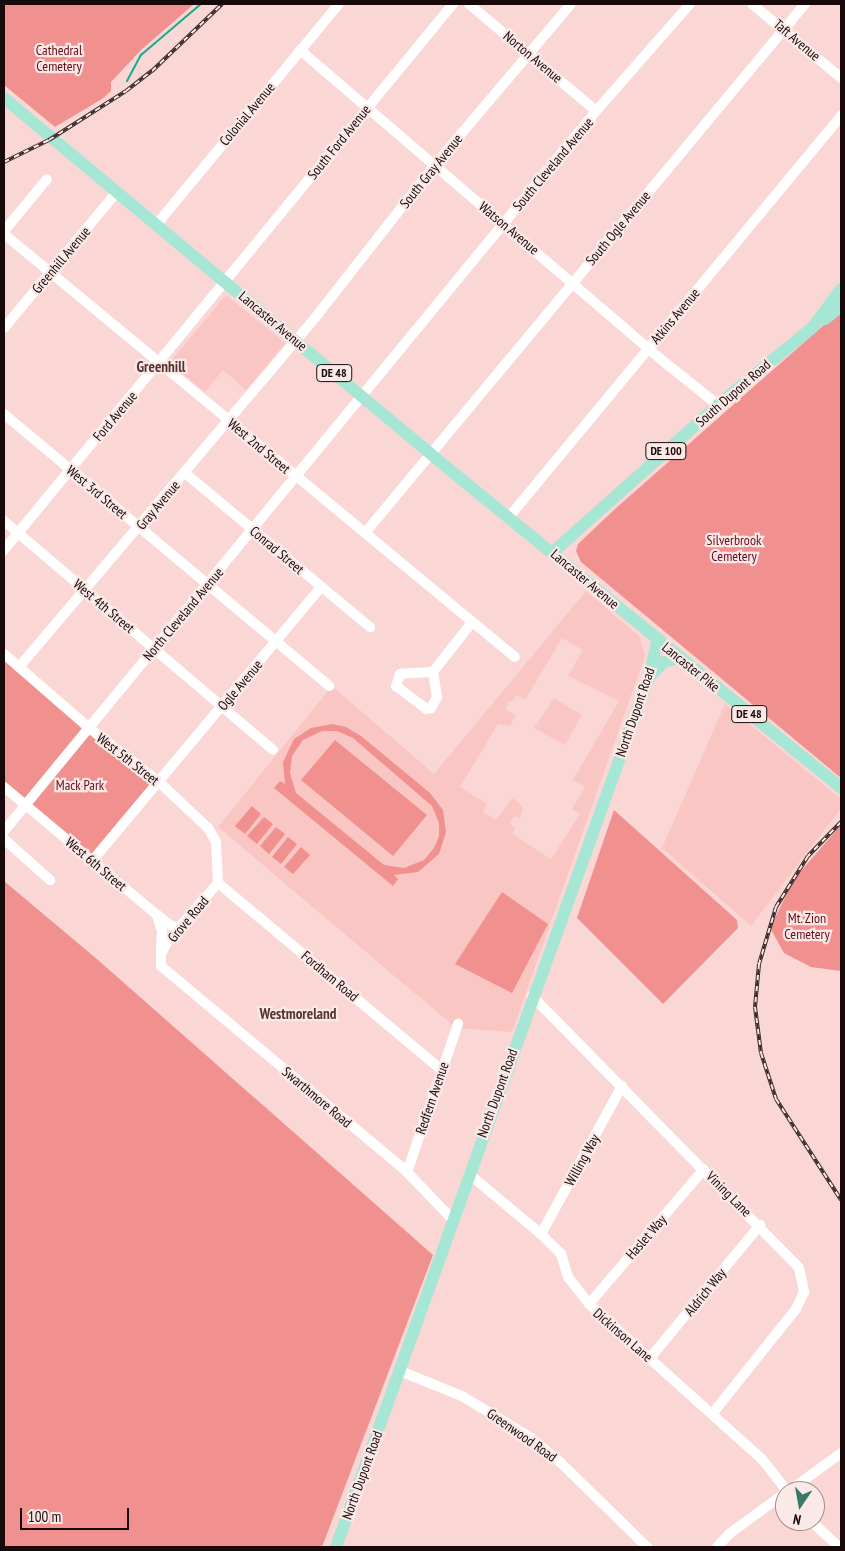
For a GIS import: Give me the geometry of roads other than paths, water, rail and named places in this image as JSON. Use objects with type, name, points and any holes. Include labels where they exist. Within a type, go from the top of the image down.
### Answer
[{"type":"main road","name":"Lancaster Avenue","points":[[4,98],[363,397],[658,639]]},
{"type":"main road","name":"South Dupont Road","points":[[553,552],[718,405],[813,327],[841,289]]},
{"type":"main road","points":[[813,327],[841,306]]},
{"type":"main road","name":"Lancaster Pike","points":[[658,639],[841,788]]},
{"type":"main road","name":"North Dupont Road","points":[[336,1547],[400,1371],[452,1219],[648,677],[658,639]]},
{"type":"main road","points":[[648,677],[664,662],[679,657]]},
{"type":"street","name":"Colonial Avenue","points":[[156,225],[340,4]]},
{"type":"street","name":"South Ford Avenue","points":[[224,281],[453,4]]},
{"type":"street","name":"Norton Avenue","points":[[470,4],[529,52],[596,111]]},
{"type":"street","name":"South Gray Avenue","points":[[295,340],[434,166],[571,4]]},
{"type":"street","name":"South Cleveland Avenue","points":[[363,397],[596,111],[690,4]]},
{"type":"street","name":"Taft Avenue","points":[[752,4],[841,78]]},
{"type":"street","name":"South Ogle Avenue","points":[[432,453],[572,282],[805,4]]},
{"type":"street","name":"Watson Avenue","points":[[300,50],[434,166],[718,405]]},
{"type":"street","name":"Atkins Avenue","points":[[509,517],[841,116]]},
{"type":"street","points":[[4,232],[47,179]]},
{"type":"street","name":"Greenhill Avenue","points":[[4,328],[117,192]]},
{"type":"street","name":"West 2nd Street","points":[[4,232],[515,657]]},
{"type":"street","name":"Ford Avenue","points":[[4,550],[160,363],[224,281]]},
{"type":"street","name":"Gray Avenue","points":[[20,668],[295,340]]},
{"type":"street","name":"North Cleveland Avenue","points":[[4,831],[363,397]]},
{"type":"street","name":"West 3rd Street","points":[[4,414],[329,686]]},
{"type":"street","points":[[365,533],[432,453]]},
{"type":"street","name":"Conrad Street","points":[[185,473],[370,627]]},
{"type":"street","name":"West 4th Street","points":[[4,521],[273,750]]},
{"type":"street","name":"Ogle Avenue","points":[[92,861],[321,587]]},
{"type":"street","points":[[433,672],[400,674],[396,686],[426,709],[431,708],[437,697],[433,672],[472,622]]},
{"type":"street","name":"West 5th Street","points":[[4,654],[89,728],[159,782],[208,828],[216,842],[218,883]]},
{"type":"street","name":"West 6th Street","points":[[4,787],[156,914],[170,925],[181,928]]},
{"type":"street","points":[[4,838],[50,880]]},
{"type":"street","name":"Grove Road","points":[[176,980],[161,966],[161,954],[218,883]]},
{"type":"street","name":"Fordham Road","points":[[218,883],[442,1070]]},
{"type":"street","points":[[156,914],[162,932],[161,954]]},
{"type":"street","name":"Swarthmore Road","points":[[176,980],[407,1172],[452,1219]]},
{"type":"street","name":"Vining Lane","points":[[532,996],[796,1262],[804,1283],[804,1292],[796,1309],[712,1413]]},
{"type":"street","name":"Redfern Avenue","points":[[407,1172],[458,1024]]},
{"type":"street","name":"Willing Way","points":[[541,1234],[622,1086]]},
{"type":"street","name":"Haslet Way","points":[[589,1304],[704,1169]]},
{"type":"street","name":"Dickinson Lane","points":[[469,1174],[541,1234],[561,1254],[568,1277],[589,1304],[762,1459],[779,1481]]},
{"type":"street","name":"Aldrich Way","points":[[650,1358],[760,1225]]},
{"type":"street","name":"Greenwood Road","points":[[400,1371],[462,1396],[531,1438],[560,1462],[644,1546]]},
{"type":"street","points":[[802,1481],[841,1453]]},
{"type":"street","points":[[717,1547],[729,1534],[775,1501]]},
{"type":"street","points":[[821,1531],[839,1547]]},
{"type":"waterway","points":[[127,81],[141,55],[201,4]]},
{"type":"railway","points":[[4,162],[49,140],[126,91],[152,71],[222,4]]},
{"type":"railway","points":[[841,822],[808,856],[776,907],[759,964],[755,1007],[761,1053],[776,1099],[841,1200]]},
{"type":"district","name":"Greenhill","points":[[161,367]]},
{"type":"district","name":"Westmoreland","points":[[298,1014]]},
{"type":"park label","name":"Cathedral Cemetery","points":[[59,58]]},
{"type":"park label","name":"Silverbrook Cemetery","points":[[734,548]]},
{"type":"park label","name":"Mack Park","points":[[80,785]]},
{"type":"park label","name":"Mt. Zion Cemetery","points":[[807,926]]}]
